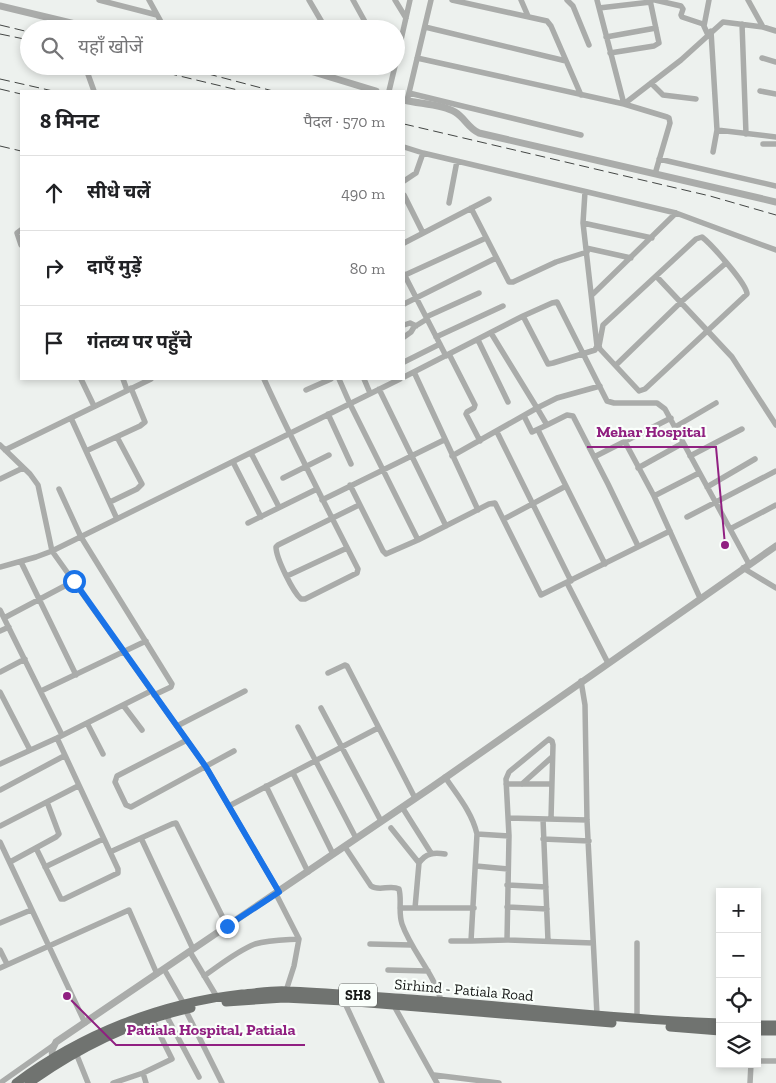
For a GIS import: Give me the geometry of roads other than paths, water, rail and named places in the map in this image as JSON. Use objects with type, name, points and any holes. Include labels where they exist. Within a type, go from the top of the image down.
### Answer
[{"type":"main road","name":"Sirhind - Patiala Road","points":[[16,1083],[118,1026],[152,1013],[185,1007],[217,997],[285,994],[441,1001],[637,1019],[716,1023]]},
{"type":"main road","points":[[30,1083],[54,1062],[123,1030],[185,1007],[285,994],[344,1001],[716,1031]]},
{"type":"main road","points":[[761,1025],[776,1025]]},
{"type":"main road","points":[[761,1031],[776,1031]]},
{"type":"street","points":[[99,0],[157,15]]},
{"type":"street","points":[[149,0],[160,20]]},
{"type":"street","points":[[309,0],[321,20]]},
{"type":"street","points":[[353,0],[364,20]]},
{"type":"street","points":[[396,0],[406,18]]},
{"type":"street","points":[[405,22],[410,0]]},
{"type":"street","points":[[431,0],[409,93],[405,100],[452,111],[460,116],[472,130],[479,133],[776,202]]},
{"type":"street","points":[[452,0],[528,16],[543,20],[549,24],[581,95]]},
{"type":"street","points":[[521,0],[528,16]]},
{"type":"street","points":[[567,0],[572,6],[589,44]]},
{"type":"street","points":[[597,0],[624,104]]},
{"type":"street","points":[[704,26],[709,0]]},
{"type":"street","points":[[748,0],[763,26]]},
{"type":"street","points":[[599,8],[652,1],[674,2],[682,8],[682,17],[701,23],[710,33],[717,130],[713,152]]},
{"type":"street","points":[[610,53],[657,45],[659,40],[652,1]]},
{"type":"street","points":[[0,6],[57,20]]},
{"type":"street","points":[[624,104],[681,60],[723,22],[763,26],[776,31]]},
{"type":"street","points":[[742,24],[746,134]]},
{"type":"street","points":[[426,27],[566,61]]},
{"type":"street","points":[[606,37],[656,28]]},
{"type":"street","points":[[417,58],[624,104],[669,118],[670,123],[655,174]]},
{"type":"street","points":[[762,58],[776,62]]},
{"type":"street","points":[[88,75],[94,90]]},
{"type":"street","points":[[323,75],[373,90]]},
{"type":"street","points":[[390,90],[392,75]]},
{"type":"street","points":[[652,83],[663,95],[696,99]]},
{"type":"street","points":[[760,91],[776,94]]},
{"type":"street","points":[[409,93],[581,135]]},
{"type":"street","points":[[717,130],[776,137]]},
{"type":"street","points":[[763,144],[776,144]]},
{"type":"street","points":[[405,147],[676,213],[776,250]]},
{"type":"street","points":[[405,180],[416,173],[423,153]]},
{"type":"street","points":[[659,159],[776,186]]},
{"type":"street","points":[[449,203],[457,161]]},
{"type":"street","points":[[523,316],[548,364],[594,351],[597,346],[584,224],[585,192]]},
{"type":"street","points":[[405,196],[423,234]]},
{"type":"street","points":[[405,243],[489,199]]},
{"type":"street","points":[[471,208],[509,282],[513,282],[587,250],[631,258]]},
{"type":"street","points":[[405,214],[412,211]]},
{"type":"street","points":[[592,294],[676,213]]},
{"type":"street","points":[[584,224],[652,238]]},
{"type":"street","points":[[20,231],[17,233],[20,242]]},
{"type":"street","points":[[405,274],[486,238]]},
{"type":"street","points":[[698,238],[705,239],[726,262],[746,287],[747,294],[642,391],[637,388],[599,346],[603,325],[698,238]]},
{"type":"street","points":[[405,304],[496,258]]},
{"type":"street","points":[[616,365],[681,302],[726,262]]},
{"type":"street","points":[[657,276],[732,358],[776,425]]},
{"type":"street","points":[[406,283],[475,405],[466,414],[480,441]]},
{"type":"street","points":[[405,336],[427,318],[479,293]]},
{"type":"street","points":[[405,376],[523,316],[558,302],[607,401],[614,403],[657,403],[665,409],[730,529],[746,566],[776,588]]},
{"type":"street","points":[[436,337],[503,306]]},
{"type":"street","points":[[405,325],[410,323],[416,326]]},
{"type":"street","points":[[491,333],[547,425]]},
{"type":"street","points":[[478,340],[508,402]]},
{"type":"street","points":[[405,362],[440,344]]},
{"type":"street","points":[[414,372],[478,510]]},
{"type":"street","points":[[81,380],[94,406]]},
{"type":"street","points":[[86,451],[145,422],[124,380]]},
{"type":"street","points":[[0,458],[6,452],[149,380]]},
{"type":"street","points":[[264,380],[289,434],[322,500],[332,519],[347,548],[358,572],[305,599],[301,599],[298,597],[287,576],[275,550],[276,547],[332,519],[359,506]]},
{"type":"street","points":[[306,390],[329,380]]},
{"type":"street","points":[[339,380],[418,540]]},
{"type":"street","points":[[364,380],[370,393]]},
{"type":"street","points":[[0,567],[52,552],[398,380]]},
{"type":"street","points":[[452,456],[557,398],[600,386]]},
{"type":"street","points":[[379,389],[446,526]]},
{"type":"street","points":[[675,427],[716,403]]},
{"type":"street","points":[[328,414],[351,464]]},
{"type":"street","points":[[524,416],[532,432],[567,415],[573,416],[638,546]]},
{"type":"street","points":[[71,418],[117,519]]},
{"type":"street","points":[[594,457],[671,418]]},
{"type":"street","points":[[690,456],[742,429]]},
{"type":"street","points":[[538,430],[605,564]]},
{"type":"street","points":[[497,432],[608,663]]},
{"type":"street","points":[[110,502],[137,489],[142,484],[117,437]]},
{"type":"street","points":[[322,500],[444,440]]},
{"type":"street","points":[[626,442],[654,496],[700,598]]},
{"type":"street","points":[[638,468],[683,443]]},
{"type":"street","points":[[0,445],[35,480],[40,490],[52,552],[206,767],[277,893],[299,939],[294,966],[285,994]]},
{"type":"street","points":[[251,453],[279,507]]},
{"type":"street","points":[[283,478],[329,455]]},
{"type":"street","points":[[707,487],[755,459]]},
{"type":"street","points":[[233,462],[261,517]]},
{"type":"street","points":[[0,479],[23,468]]},
{"type":"street","points":[[687,517],[776,471]]},
{"type":"street","points":[[654,496],[699,473]]},
{"type":"street","points":[[350,485],[359,506],[386,554],[495,503],[540,594],[543,596],[670,531]]},
{"type":"street","points":[[504,519],[566,486]]},
{"type":"street","points":[[0,764],[60,737],[123,705],[172,686],[81,537],[59,489]]},
{"type":"street","points":[[248,523],[317,489]]},
{"type":"street","points":[[730,529],[776,505]]},
{"type":"street","points":[[0,1083],[85,1023],[345,847],[776,546]]},
{"type":"street","points":[[287,576],[347,548]]},
{"type":"street","points":[[21,562],[76,675]]},
{"type":"street","points":[[4,618],[74,581]]},
{"type":"street","points":[[0,610],[41,691],[60,737],[64,756],[118,869],[118,873],[64,900],[59,897],[36,848]]},
{"type":"street","points":[[0,631],[8,627]]},
{"type":"street","points":[[41,691],[146,641]]},
{"type":"street","points":[[0,672],[25,659]]},
{"type":"street","points":[[328,673],[344,665],[347,666],[415,798]]},
{"type":"street","points":[[581,681],[585,706],[587,820],[597,1015]]},
{"type":"street","points":[[177,726],[245,691]]},
{"type":"street","points":[[0,692],[30,750]]},
{"type":"street","points":[[123,705],[142,730]]},
{"type":"street","points":[[322,708],[382,821]]},
{"type":"street","points":[[86,723],[103,754]]},
{"type":"street","points":[[298,727],[356,838]]},
{"type":"street","points":[[229,806],[378,728]]},
{"type":"street","points":[[507,940],[509,836],[506,784],[509,772],[549,739],[552,741],[551,819]]},
{"type":"street","points":[[187,740],[117,776],[115,782],[126,805],[131,807],[234,752]]},
{"type":"street","points":[[0,790],[64,756]]},
{"type":"street","points":[[522,784],[552,757]]},
{"type":"street","points":[[293,773],[334,854]]},
{"type":"street","points":[[445,777],[469,812],[477,834],[471,941]]},
{"type":"street","points":[[506,784],[552,784]]},
{"type":"street","points":[[0,826],[78,786]]},
{"type":"street","points":[[266,786],[308,872]]},
{"type":"street","points":[[10,862],[59,834],[47,802]]},
{"type":"street","points":[[402,807],[431,854]]},
{"type":"street","points":[[508,818],[587,820]]},
{"type":"street","points":[[543,819],[548,941]]},
{"type":"street","points":[[110,852],[176,823],[227,926]]},
{"type":"street","points":[[392,828],[419,863]]},
{"type":"street","points":[[477,834],[509,836]]},
{"type":"street","points":[[141,838],[204,976],[217,997]]},
{"type":"street","points":[[45,867],[103,839]]},
{"type":"street","points":[[543,839],[589,841]]},
{"type":"street","points":[[0,842],[85,1023]]},
{"type":"street","points":[[345,847],[371,886],[377,889],[394,887],[399,889],[402,924],[411,945],[438,990],[441,1001]]},
{"type":"street","points":[[415,908],[419,863],[422,858],[431,854],[445,854]]},
{"type":"street","points":[[476,866],[508,869]]},
{"type":"street","points":[[507,885],[546,887]]},
{"type":"street","points":[[507,907],[547,909]]},
{"type":"street","points":[[400,908],[474,908]]},
{"type":"street","points":[[0,923],[31,910]]},
{"type":"street","points":[[0,968],[129,910],[157,974]]},
{"type":"street","points":[[204,976],[244,949],[254,945],[263,942],[299,939]]},
{"type":"street","points":[[451,941],[507,940],[593,943]]},
{"type":"street","points":[[636,943],[637,1019]]},
{"type":"street","points":[[370,944],[411,945]]},
{"type":"street","points":[[0,950],[7,964]]},
{"type":"street","points":[[164,970],[185,1007],[222,1083]]},
{"type":"street","points":[[388,970],[428,971]]},
{"type":"street","points":[[344,1001],[382,1083]]},
{"type":"street","points":[[393,1004],[437,1083]]},
{"type":"street","points":[[166,1015],[199,1077]]},
{"type":"street","points":[[113,1083],[142,1073],[172,1059],[152,1020]]},
{"type":"street","points":[[54,1045],[54,1062]]},
{"type":"street","points":[[76,1052],[88,1083]]},
{"type":"street","points":[[761,1061],[776,1061]]},
{"type":"street","points":[[750,1083],[752,1068]]},
{"type":"street","points":[[142,1073],[146,1083]]},
{"type":"street","points":[[434,1075],[499,1083]]},
{"type":"railway","points":[[0,25],[20,30]]},
{"type":"railway","points":[[0,34],[20,38]]},
{"type":"railway","points":[[175,75],[238,90]]},
{"type":"railway","points":[[212,75],[269,90]]},
{"type":"railway","points":[[0,79],[49,90]]},
{"type":"railway","points":[[0,89],[20,94]]},
{"type":"railway","points":[[405,124],[710,196],[776,215]]},
{"type":"railway","points":[[0,146],[20,151]]},
{"type":"place","name":"Mehar Hospital","points":[[725,545]]},
{"type":"place","name":"Patiala Hospital, Patiala","points":[[67,996]]}]
